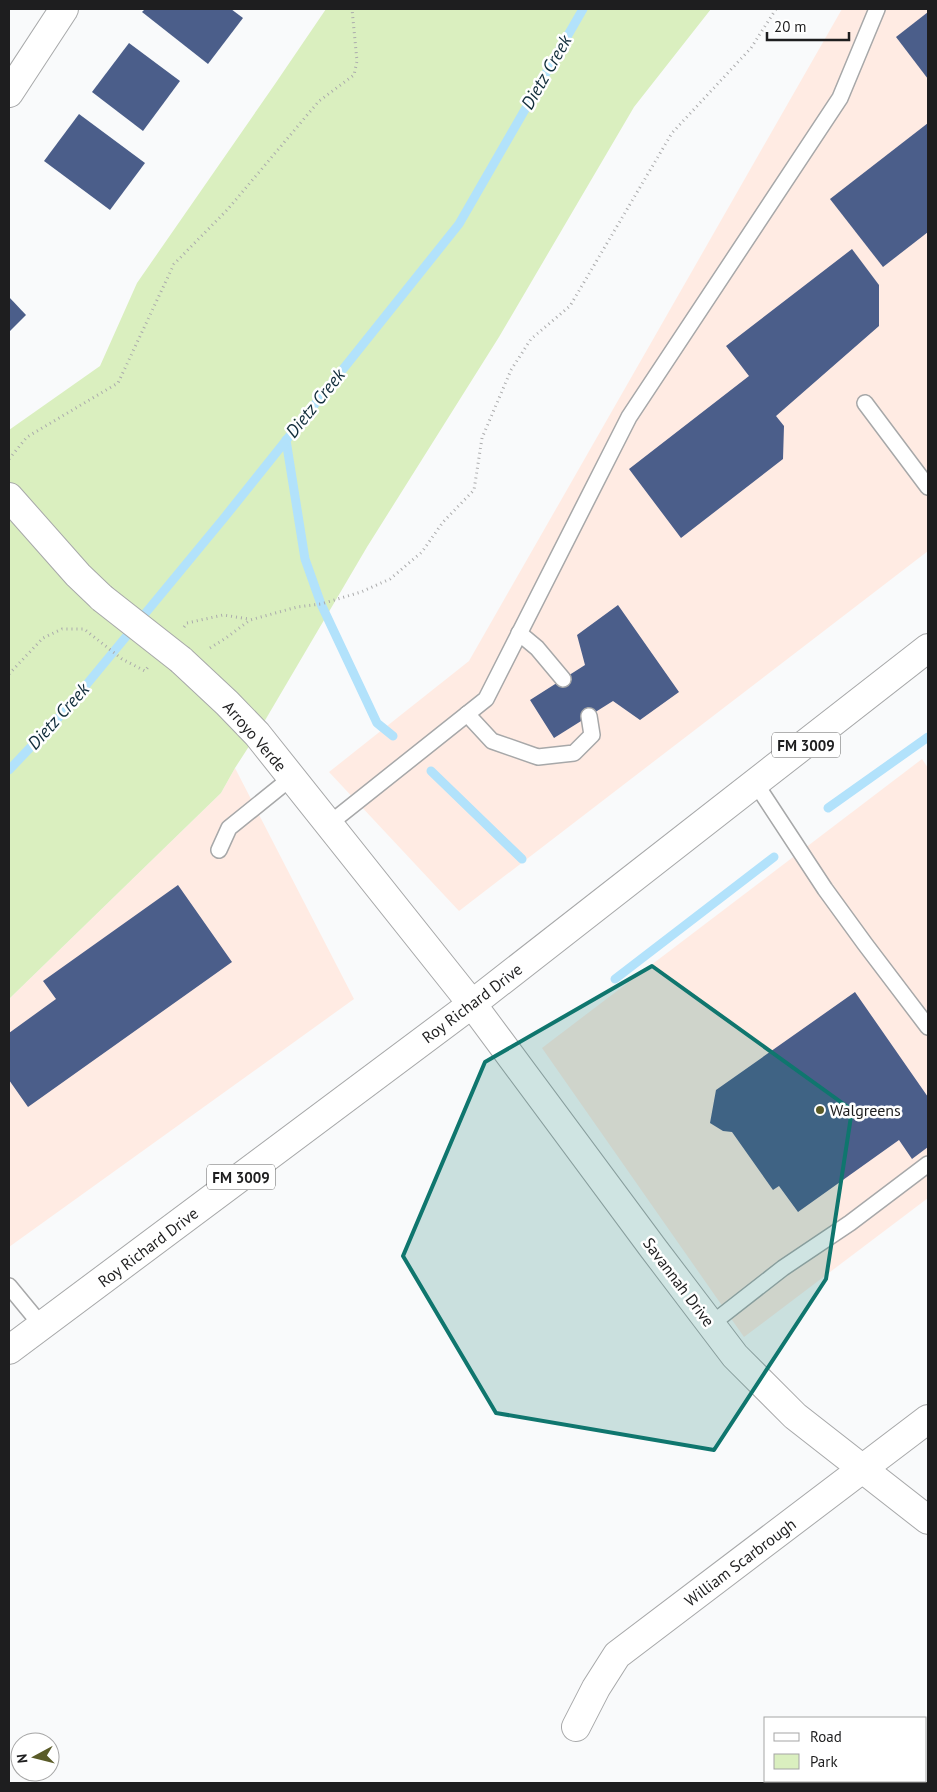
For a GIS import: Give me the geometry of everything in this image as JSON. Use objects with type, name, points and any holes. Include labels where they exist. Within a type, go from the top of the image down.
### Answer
[{"type":"street","points":[[9,93],[64,9]]},
{"type":"street","name":"Arroyo Verde","points":[[9,497],[78,575],[102,598],[181,660],[257,734],[472,1004]]},
{"type":"street","name":"Roy Richard Drive","points":[[9,1350],[472,1004],[928,648]]},
{"type":"street","name":"Savannah Drive","points":[[472,1004],[735,1356],[795,1416],[928,1520]]},
{"type":"street","name":"William Scarbrough","points":[[576,1727],[596,1688],[617,1655],[928,1418]]},
{"type":"lane","points":[[330,824],[486,699],[629,417],[840,98],[877,9]]},
{"type":"lane","points":[[865,403],[928,487]]},
{"type":"lane","points":[[519,633],[537,648],[563,679]]},
{"type":"lane","points":[[467,714],[492,741],[538,757],[574,753],[592,735],[589,716]]},
{"type":"lane","points":[[219,850],[229,828],[291,778]]},
{"type":"lane","points":[[756,784],[825,889],[928,1027]]},
{"type":"lane","points":[[710,1325],[783,1268],[850,1223],[928,1164]]},
{"type":"lane","points":[[9,1286],[42,1326]]},
{"type":"path","points":[[9,459],[26,437],[118,383],[174,264],[228,209],[319,101],[354,75],[357,61],[352,9]]},
{"type":"path","points":[[181,660],[204,652],[250,620],[297,606],[321,604],[383,583],[422,552],[443,522],[474,490],[482,438],[511,370],[531,339],[570,306],[672,133],[751,48],[776,9]]},
{"type":"path","points":[[9,674],[43,638]]},
{"type":"highlighted area","points":[[652,966],[852,1110],[826,1279],[714,1450],[496,1413],[403,1256],[485,1062]]},
{"type":"shaded area","points":[[842,9],[928,9],[928,551],[459,911],[329,772],[469,661]]},
{"type":"shaded area","points":[[922,759],[928,768],[928,1198],[744,1337],[542,1048]]},
{"type":"shaded area","points":[[235,768],[354,999],[9,1247],[9,999],[221,793]]},
{"type":"green space","points":[[326,9],[711,9],[634,107],[499,337],[367,547],[221,793],[9,999],[9,430],[100,366],[137,283]]},
{"type":"building","points":[[145,9],[231,9],[243,18],[208,64],[142,12]]},
{"type":"building","points":[[928,12],[928,79],[896,37]]},
{"type":"building","points":[[129,43],[180,81],[143,131],[92,92]]},
{"type":"building","points":[[79,114],[145,163],[110,210],[44,161]]},
{"type":"building","points":[[928,123],[928,232],[883,267],[830,199]]},
{"type":"building","points":[[852,249],[879,285],[879,326],[776,416],[784,426],[783,459],[681,538],[629,469],[749,376],[726,346]]},
{"type":"building","points":[[9,297],[26,315],[9,332]]},
{"type":"building","points":[[618,605],[679,692],[640,720],[613,701],[554,738],[530,700],[585,665],[577,635]]},
{"type":"building","points":[[178,885],[232,962],[28,1107],[9,1080],[9,1033],[56,999],[43,981]]},
{"type":"building","name":"Walgreens","points":[[855,992],[928,1097],[928,1147],[912,1159],[899,1140],[798,1212],[779,1186],[773,1190],[732,1132],[723,1131],[710,1123],[716,1090]]},
{"type":"waterway","name":"Dietz Creek","points":[[9,770],[63,713],[224,518],[459,224],[583,9]]},
{"type":"waterway","points":[[286,440],[305,559],[321,604],[377,723],[393,736]]},
{"type":"waterway","points":[[828,808],[928,737]]},
{"type":"waterway","points":[[431,771],[522,859]]},
{"type":"waterway","points":[[615,979],[774,857]]},
{"type":"place","name":"Walgreens","points":[[820,1110]]}]
